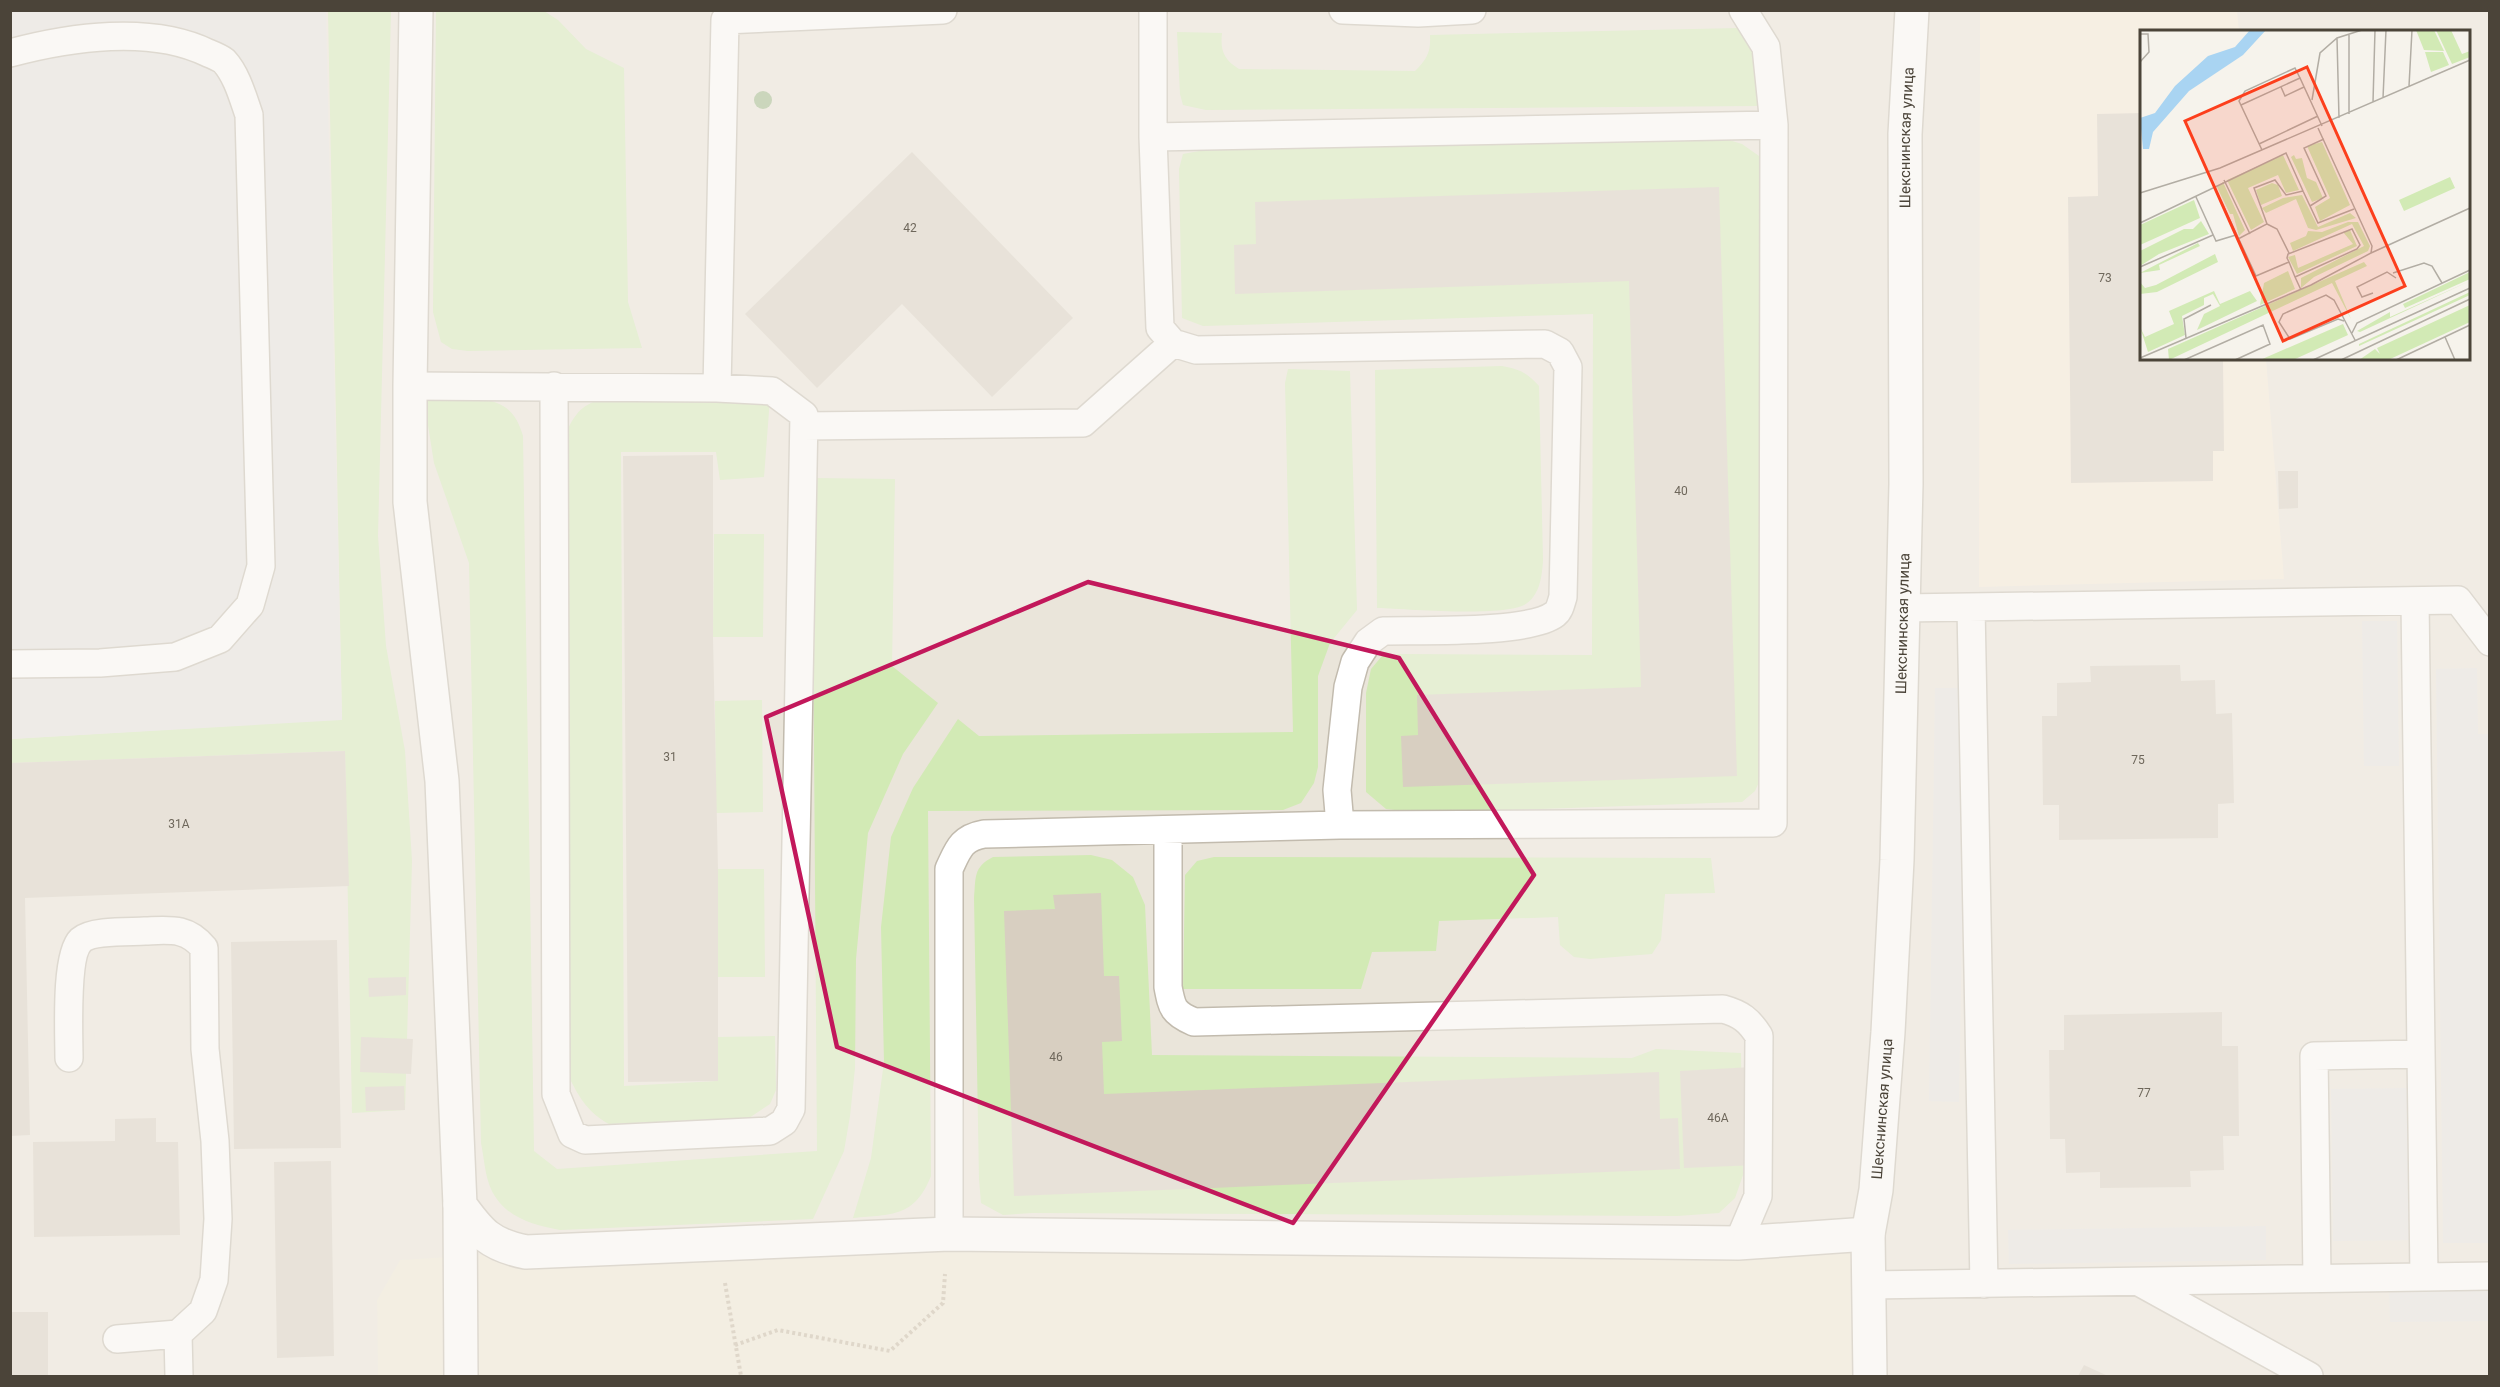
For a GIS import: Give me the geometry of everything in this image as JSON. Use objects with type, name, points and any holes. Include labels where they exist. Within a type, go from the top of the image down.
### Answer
[{"type":"street","points":[[416,10],[410,502],[442,781],[460,1204],[461,1377]]},
{"type":"street","name":"Шекснинская улица","points":[[1870,1377],[1868,1234],[1876,1190],[1888,1032],[1897,860],[1906,484],[1905,134],[1912,10]]},
{"type":"street","points":[[460,1204],[478,1231],[493,1242],[526,1252],[949,1234],[1737,1243],[1868,1234]]},
{"type":"lane","points":[[717,388],[725,20],[943,10]]},
{"type":"lane","points":[[1153,10],[1153,137],[1160,328],[1173,343],[1196,350],[1545,344],[1560,352],[1568,367],[1563,597],[1558,612],[1545,620],[1517,627],[1383,631],[1368,642],[1355,662],[1348,687],[1337,790],[1340,825]]},
{"type":"lane","points":[[1343,10],[1418,13],[1472,10]]},
{"type":"lane","points":[[949,1234],[949,869],[959,848],[970,837],[984,834],[1340,825],[1773,823],[1774,125],[1766,47],[1743,10]]},
{"type":"lane","points":[[10,53],[40,45],[119,36],[159,37],[193,46],[223,61],[238,85],[249,115],[261,566],[250,605],[220,639],[175,657],[100,663],[10,664]]},
{"type":"lane","points":[[1153,137],[1774,125]]},
{"type":"lane","points":[[804,426],[1083,423],[1173,343]]},
{"type":"lane","points":[[410,386],[554,386],[717,388],[772,391],[804,415],[791,1109],[784,1122],[771,1131],[585,1140],[572,1134],[556,1094],[554,386]]},
{"type":"lane","points":[[1903,608],[2458,600],[2490,642]]},
{"type":"lane","points":[[2415,601],[2424,1277]]},
{"type":"lane","points":[[1971,607],[1984,1284]]},
{"type":"lane","points":[[1167,830],[1168,987],[1172,1008],[1194,1022],[1723,1009],[1740,1014],[1752,1025],[1759,1036],[1758,1196],[1737,1243]]},
{"type":"lane","points":[[69,1058],[71,959],[81,940],[95,934],[176,930],[195,937],[204,948],[205,1049],[214,1141],[218,1219],[214,1280],[203,1311],[178,1334],[117,1339]]},
{"type":"lane","points":[[2317,1278],[2314,1056],[2421,1054]]},
{"type":"lane","points":[[1869,1285],[2490,1276]]},
{"type":"lane","points":[[2138,1281],[2309,1377]]},
{"type":"lane","points":[[178,1334],[179,1377]]},
{"type":"path","points":[[735,1345],[778,1330],[890,1351],[943,1303],[949,1234]]},
{"type":"path","points":[[720,1244],[741,1377]]},
{"type":"highlighted area","points":[[1088,582],[1399,658],[1534,875],[1293,1223],[837,1047],[766,717]]},
{"type":"shaded area","points":[[10,11],[2489,11],[2489,1376],[11,1376]]},
{"type":"shaded area","points":[[11,11],[326,11],[342,720],[11,739]]},
{"type":"shaded area","points":[[1980,11],[2237,11],[2239,30],[2140,30],[2140,360],[2266,360],[2284,579],[1979,587]]},
{"type":"shaded area","points":[[2362,621],[2397,621],[2399,766],[2364,766]]},
{"type":"shaded area","points":[[2477,668],[2478,734],[2490,734],[2489,1243],[2443,1243],[2436,669]]},
{"type":"shaded area","points":[[1935,688],[1966,688],[1959,1102],[1929,1101]]},
{"type":"shaded area","points":[[2409,1088],[2411,1240],[2333,1241],[2331,1089]]},
{"type":"shaded area","points":[[2266,1226],[2266,1260],[2009,1264],[2008,1230]]},
{"type":"shaded area","points":[[1868,1234],[1870,1376],[378,1376],[377,1300],[400,1260],[526,1252]]},
{"type":"shaded area","points":[[2489,1284],[2489,1321],[2390,1322],[2389,1286]]},
{"type":"green space","points":[[328,11],[391,11],[378,536],[386,646],[405,751],[412,861],[405,1110],[352,1113],[345,751],[11,763],[11,739],[342,719]]},
{"type":"green space","points":[[436,11],[544,11],[558,20],[586,49],[624,68],[628,302],[642,348],[468,351],[452,349],[441,342],[433,312]]},
{"type":"green space","points":[[1739,28],[1760,55],[1757,106],[1206,110],[1183,105],[1180,94],[1177,32],[1222,33],[1224,54],[1239,69],[1415,71],[1427,55],[1430,35]]},
{"type":"green space","points":[[1722,138],[1742,144],[1759,156],[1764,174],[1763,773],[1755,791],[1742,802],[1420,813],[1386,809],[1366,792],[1366,693],[1371,669],[1382,656],[1398,654],[1592,655],[1593,314],[1203,326],[1182,318],[1179,169],[1183,154],[1205,150]]},
{"type":"green space","points":[[1502,366],[1523,372],[1539,386],[1543,560],[1537,591],[1524,605],[1495,611],[1377,608],[1375,370]]},
{"type":"green space","points":[[1288,369],[1350,371],[1357,610],[1330,643],[1318,676],[1318,767],[1314,783],[1301,803],[1283,810],[928,811],[931,1176],[917,1200],[909,1207],[890,1214],[853,1218],[871,1158],[884,1062],[881,927],[891,837],[913,788],[958,719],[979,736],[1293,732],[1285,383]]},
{"type":"green space","points":[[610,396],[770,398],[764,477],[720,480],[716,452],[621,452],[624,1086],[718,1081],[718,1037],[775,1036],[776,1090],[770,1104],[749,1118],[609,1124],[586,1105],[570,1079],[566,433],[582,409]]},
{"type":"green space","points":[[475,397],[506,408],[516,419],[523,436],[534,1151],[557,1169],[817,1151],[812,478],[895,479],[892,666],[938,703],[903,754],[868,833],[856,959],[855,1068],[850,1116],[844,1151],[813,1219],[560,1230],[529,1222],[511,1213],[503,1207],[491,1189],[481,1143],[469,563],[434,463],[424,400]]},
{"type":"green space","points":[[714,534],[764,534],[763,637],[713,637]]},
{"type":"green space","points":[[762,700],[763,812],[716,813],[715,701]]},
{"type":"green space","points":[[1091,855],[1112,860],[1133,877],[1145,905],[1152,1055],[1632,1058],[1656,1049],[1741,1053],[1743,1175],[1735,1198],[1719,1213],[1677,1216],[1032,1213],[1003,1215],[981,1203],[979,1179],[974,898],[977,874],[982,865],[993,857]]},
{"type":"green space","points":[[1214,857],[1711,858],[1715,893],[1665,894],[1661,940],[1652,954],[1590,959],[1574,957],[1560,945],[1558,917],[1439,921],[1436,951],[1372,952],[1361,989],[1183,989],[1185,875],[1197,861]]},
{"type":"green space","points":[[718,869],[764,869],[765,977],[718,977]]},
{"type":"building","points":[[2140,113],[2140,360],[2223,360],[2224,451],[2213,451],[2213,481],[2071,483],[2068,197],[2098,196],[2097,114]]},
{"type":"building","points":[[912,152],[1073,318],[992,397],[902,304],[817,388],[745,314]]},
{"type":"building","points":[[1719,187],[1737,776],[1403,787],[1401,736],[1418,735],[1417,695],[1641,687],[1629,281],[1235,294],[1234,245],[1256,244],[1255,202]]},
{"type":"building","points":[[713,455],[718,1081],[628,1082],[623,456]]},
{"type":"building","points":[[2278,471],[2298,471],[2298,508],[2279,509]]},
{"type":"building","points":[[2180,665],[2181,681],[2215,680],[2216,714],[2232,713],[2234,803],[2218,804],[2218,838],[2059,840],[2059,805],[2043,805],[2042,716],[2057,716],[2057,683],[2091,682],[2090,666]]},
{"type":"building","points":[[345,751],[349,886],[25,898],[30,1135],[10,1136],[10,763]]},
{"type":"building","points":[[1101,893],[1104,976],[1119,976],[1122,1041],[1102,1042],[1104,1094],[1659,1072],[1660,1119],[1678,1118],[1680,1169],[1014,1196],[1004,911],[1055,909],[1053,895]]},
{"type":"building","points":[[337,940],[341,1148],[234,1149],[231,942]]},
{"type":"building","points":[[406,977],[406,995],[369,997],[368,978]]},
{"type":"building","points":[[2222,1012],[2222,1046],[2238,1046],[2239,1136],[2223,1136],[2224,1170],[2190,1171],[2191,1187],[2100,1188],[2100,1172],[2066,1173],[2065,1139],[2050,1139],[2049,1050],[2064,1050],[2064,1015]]},
{"type":"building","points":[[361,1037],[413,1039],[411,1074],[360,1072]]},
{"type":"building","points":[[1752,1067],[1757,1165],[1684,1168],[1680,1071]]},
{"type":"building","points":[[404,1086],[405,1110],[366,1111],[365,1087]]},
{"type":"building","points":[[156,1118],[156,1142],[178,1142],[180,1235],[34,1237],[33,1142],[115,1141],[115,1119]]},
{"type":"building","points":[[331,1161],[334,1356],[277,1358],[274,1162]]},
{"type":"building","points":[[10,1312],[48,1312],[48,1376],[10,1376]]},
{"type":"building","points":[[2084,1365],[2108,1376],[2078,1376]]}]
